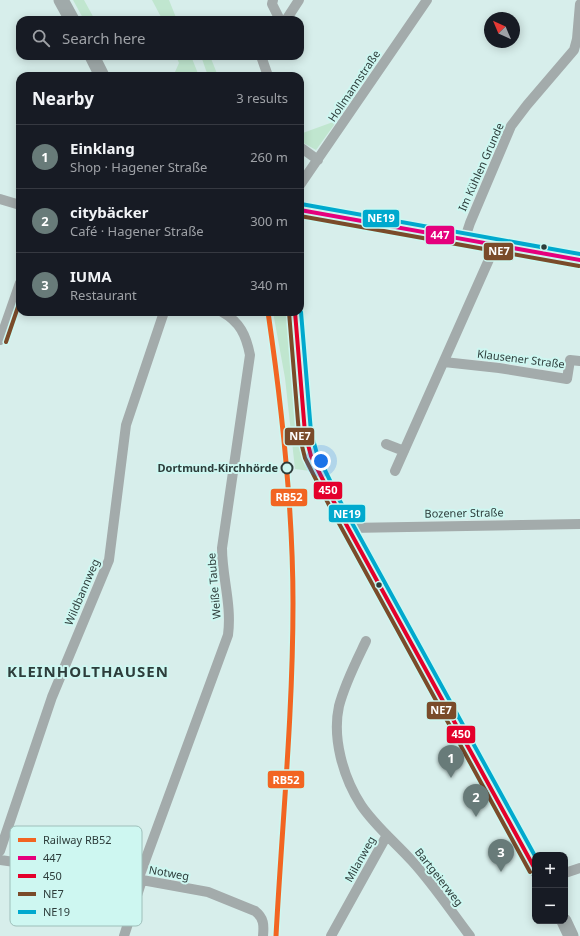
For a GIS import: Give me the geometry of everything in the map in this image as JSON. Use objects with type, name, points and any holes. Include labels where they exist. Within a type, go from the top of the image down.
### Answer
[{"type":"main road","points":[[61,0],[70,16]]},
{"type":"main road","points":[[94,60],[100,72]]},
{"type":"main road","points":[[304,211],[464,241],[580,260]]},
{"type":"main road","points":[[295,316],[307,445],[321,479],[532,864]]},
{"type":"main road","points":[[566,924],[572,936]]},
{"type":"street","points":[[273,0],[272,4],[278,16]]},
{"type":"street","points":[[289,16],[299,0]]},
{"type":"street","name":"Hollmannstraße","points":[[304,179],[427,0]]},
{"type":"street","name":"Im Kühlen Grunde","points":[[464,241],[470,223],[511,126],[574,50],[577,38],[580,4]]},
{"type":"street","points":[[262,60],[267,72]]},
{"type":"street","points":[[304,150],[318,160]]},
{"type":"street","points":[[0,199],[16,204]]},
{"type":"street","points":[[395,471],[495,246]]},
{"type":"street","points":[[0,340],[16,294]]},
{"type":"street","name":"Wildbannweg","points":[[0,851],[52,697],[109,560],[126,425],[163,316]]},
{"type":"street","name":"Weiße Taube","points":[[142,874],[228,635],[230,618],[222,566],[222,548],[250,355],[246,338],[239,325],[227,316]]},
{"type":"street","name":"Klausener Straße","points":[[444,362],[499,368],[567,380],[570,360],[580,361]]},
{"type":"street","points":[[386,444],[404,451]]},
{"type":"street","name":"Bozener Straße","points":[[349,528],[580,524]]},
{"type":"street","name":"Milanweg","points":[[331,936],[387,835],[361,805],[348,780],[340,757],[338,729],[339,706],[350,673],[366,641]]},
{"type":"street","name":"Bartgeierweg","points":[[387,835],[414,862],[470,936]]},
{"type":"street","name":"Notweg","points":[[0,860],[10,861]]},
{"type":"street","points":[[568,872],[580,868]]},
{"type":"street","name":"Notweg","points":[[142,880],[208,892],[256,911],[262,916],[264,924],[263,936]]},
{"type":"street","name":"Weiße Taube","points":[[124,936],[127,926]]},
{"type":"green space","points":[[73,0],[84,0],[93,16],[82,16]]},
{"type":"green space","points":[[152,0],[169,0],[175,16],[160,16]]},
{"type":"green space","points":[[178,60],[193,60],[197,72],[175,72],[179,63]]},
{"type":"green space","points":[[202,60],[212,60],[216,72],[207,72]]},
{"type":"green space","points":[[333,122],[334,125],[316,150],[304,143],[304,133]]},
{"type":"green space","points":[[274,316],[289,316],[301,448],[310,471],[295,469],[285,378]]},
{"type":"rail line","name":"RB52","points":[[269,316],[286,457],[291,530],[293,603],[293,645],[289,728],[276,936]]},
{"type":"transit line","name":"NE19","points":[[304,205],[580,254]]},
{"type":"transit line","name":"447","points":[[304,211],[580,260]]},
{"type":"transit line","name":"NE7","points":[[304,217],[579,266]]},
{"type":"transit line","name":"NE7","points":[[6,342],[16,313]]},
{"type":"transit line","name":"NE7","points":[[289,316],[299,434],[305,458],[330,507],[530,872]]},
{"type":"transit line","name":"450","points":[[295,316],[305,433],[311,456],[335,504],[532,864]]},
{"type":"transit line","name":"NE19","points":[[301,316],[311,432],[317,454],[340,501],[533,852]]},
{"type":"place","name":"Dortmund-Kirchhörde","points":[[287,468]]},
{"type":"place","name":"Einklang","points":[[451,778]]},
{"type":"place","name":"citybäcker","points":[[476,817]]},
{"type":"place","name":"IUMA","points":[[501,872]]},
{"type":"district","name":"KLEINHOLTHAUSEN","points":[[88,672]]}]
